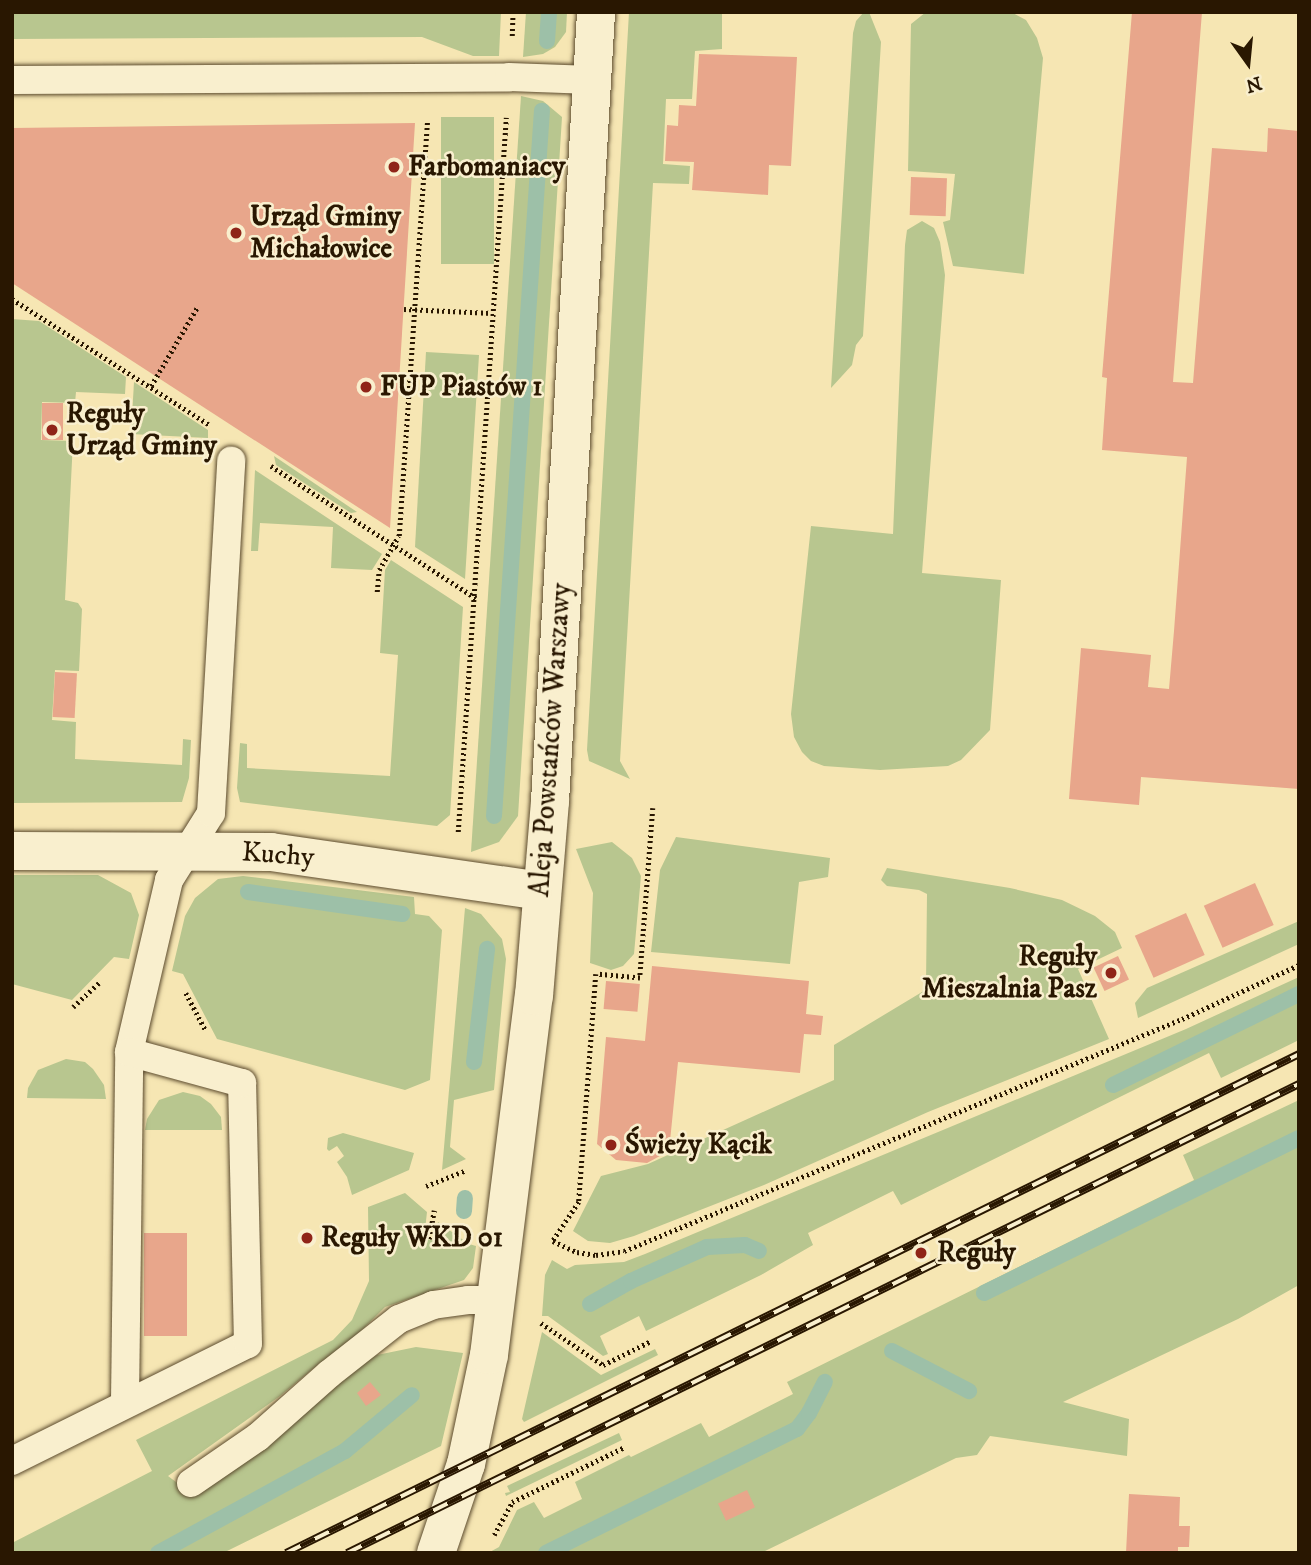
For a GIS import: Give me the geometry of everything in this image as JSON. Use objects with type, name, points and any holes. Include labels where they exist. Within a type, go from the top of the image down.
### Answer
[{"type":"street","name":"Aleja Powstańców Warszawy","points":[[436,1553],[466,1464],[489,1355],[514,1308],[541,891],[550,801],[596,12]]},
{"type":"street","name":"Kuchy","points":[[12,851],[271,852],[541,891]]},
{"type":"lane","points":[[12,79],[509,77],[592,80]]},
{"type":"lane","points":[[125,1402],[129,1052],[169,880],[211,813],[231,461]]},
{"type":"lane","points":[[12,1461],[125,1402],[248,1344],[242,1083],[129,1052]]},
{"type":"lane","points":[[191,1482],[258,1437],[330,1374],[399,1319],[433,1305],[514,1308]]},
{"type":"path","points":[[377,592],[379,570],[399,536],[428,106]]},
{"type":"path","points":[[458,838],[476,598],[506,111]]},
{"type":"path","points":[[151,386],[198,306]]},
{"type":"path","points":[[404,309],[492,313]]},
{"type":"path","points":[[653,808],[640,978],[596,974],[579,1202],[553,1241],[578,1252],[618,1252],[651,1240],[1170,1024],[1299,965]]},
{"type":"path","points":[[183,988],[207,1034]]},
{"type":"path","points":[[426,1186],[475,1167]]},
{"type":"path","points":[[429,1239],[434,1210]]},
{"type":"path","points":[[514,1308],[603,1365],[651,1341]]},
{"type":"path","points":[[485,1540],[495,1535],[512,1502],[625,1447]]},
{"type":"green space","points":[[501,12],[499,56],[473,56],[422,37],[12,39],[12,14]]},
{"type":"green space","points":[[526,12],[567,12],[566,32],[555,47],[543,54],[523,57]]},
{"type":"green space","points":[[629,12],[722,12],[722,49],[695,51],[692,99],[666,99],[663,164],[690,166],[689,184],[653,183],[620,761],[630,779],[589,761],[587,750]]},
{"type":"green space","points":[[864,12],[869,12],[881,42],[863,336],[856,345],[852,365],[831,388],[853,33],[856,21]]},
{"type":"green space","points":[[926,12],[1011,12],[1026,20],[1037,38],[1043,58],[1024,274],[953,266],[943,222],[950,220],[955,174],[908,171],[911,24]]},
{"type":"green space","points":[[521,96],[543,101],[562,117],[518,816],[499,842],[471,852]]},
{"type":"green space","points":[[441,117],[494,117],[494,264],[441,264]]},
{"type":"green space","points":[[922,221],[934,228],[940,242],[945,275],[922,573],[1001,580],[990,730],[961,760],[948,766],[880,770],[824,766],[811,761],[802,752],[794,737],[791,714],[811,526],[893,534],[905,245],[907,230]]},
{"type":"green space","points":[[12,319],[39,321],[126,377],[125,394],[76,392],[75,403],[42,402],[41,440],[73,441],[65,600],[78,603],[82,609],[79,671],[55,670],[52,720],[76,722],[75,759],[182,765],[183,739],[191,740],[189,778],[182,802],[12,803]]},
{"type":"green space","points":[[426,352],[479,355],[465,579],[415,547]]},
{"type":"green space","points":[[134,382],[208,430],[208,438],[131,434]]},
{"type":"green space","points":[[274,456],[357,512],[351,513],[276,465]]},
{"type":"green space","points":[[255,470],[382,554],[372,570],[331,568],[333,527],[260,523],[258,551],[251,551]]},
{"type":"green space","points":[[391,560],[463,607],[450,815],[437,826],[240,802],[237,788],[240,743],[247,744],[247,768],[390,776],[398,655],[380,653],[385,570]]},
{"type":"green space","points":[[676,837],[830,858],[828,877],[799,882],[790,964],[651,952],[660,870]]},
{"type":"green space","points":[[612,842],[632,858],[641,876],[634,954],[623,966],[611,970],[590,963],[593,893],[576,849]]},
{"type":"green space","points":[[887,868],[1010,888],[1062,900],[1095,916],[1115,932],[1122,948],[1078,969],[1109,1039],[928,1112],[764,1185],[634,1236],[610,1243],[588,1241],[573,1231],[601,1176],[648,1164],[834,1080],[834,1045],[922,992],[926,984],[927,894],[919,890],[887,886],[881,880]]},
{"type":"green space","points":[[12,875],[98,875],[131,893],[139,915],[129,959],[114,957],[72,1000],[12,984]]},
{"type":"green space","points":[[243,876],[414,897],[415,914],[429,916],[442,930],[430,1080],[405,1090],[217,1039],[183,974],[172,971],[185,916],[195,898],[218,879]]},
{"type":"green space","points":[[465,908],[481,914],[502,939],[506,959],[494,1090],[454,1100],[450,1147],[466,1159],[442,1170]]},
{"type":"green space","points":[[1299,921],[1299,944],[1138,1018],[1135,1003],[1147,988]]},
{"type":"green space","points":[[1299,977],[1299,1040],[1221,1078],[1209,1053],[901,1205],[893,1191],[808,1233],[813,1245],[761,1275],[646,1331],[639,1316],[600,1336],[608,1354],[603,1356],[548,1316],[542,1316],[545,1275],[552,1260],[567,1269],[575,1265],[624,1262],[1186,1029]]},
{"type":"green space","points":[[66,1059],[85,1062],[93,1069],[104,1085],[106,1099],[27,1098],[28,1088],[38,1070]]},
{"type":"green space","points":[[183,1092],[200,1096],[211,1104],[221,1117],[222,1130],[145,1130],[147,1119],[159,1100]]},
{"type":"green space","points":[[1299,1100],[1299,1285],[1238,1319],[1063,1402],[1129,1419],[1127,1456],[990,1436],[977,1455],[956,1458],[761,1553],[488,1553],[499,1547],[517,1510],[534,1502],[544,1518],[582,1499],[575,1482],[629,1455],[631,1457],[701,1423],[709,1437],[793,1394],[787,1382],[1194,1180],[1183,1155]]},
{"type":"green space","points":[[343,1133],[414,1153],[409,1170],[352,1195],[347,1177],[337,1162],[344,1156],[337,1146],[329,1151],[327,1149],[328,1138]]},
{"type":"green space","points":[[405,1193],[427,1212],[424,1239],[435,1240],[438,1222],[476,1246],[473,1268],[464,1280],[385,1307],[342,1350],[321,1362],[280,1396],[168,1476],[180,1485],[352,1369],[377,1355],[416,1347],[463,1353],[441,1446],[223,1553],[12,1553],[12,1543],[152,1471],[136,1440],[333,1340],[352,1320],[369,1281],[368,1207]]},
{"type":"green space","points":[[542,1332],[601,1375],[655,1349],[658,1355],[524,1422],[522,1419]]},
{"type":"green space","points":[[619,1433],[622,1440],[506,1496],[505,1493],[510,1492],[507,1486]]},
{"type":"building","points":[[1132,12],[1202,12],[1173,382],[1193,383],[1212,148],[1267,152],[1268,128],[1299,131],[1299,789],[1141,777],[1139,805],[1069,799],[1081,648],[1151,655],[1148,687],[1169,689],[1174,631],[1187,457],[1102,450],[1107,378],[1102,377]]},
{"type":"building","points":[[699,54],[797,57],[791,166],[769,165],[768,195],[692,190],[694,162],[665,161],[667,125],[678,126],[679,105],[696,106]]},
{"type":"building","points":[[415,123],[390,528],[12,283],[12,128]]},
{"type":"building","points":[[911,177],[947,178],[946,216],[910,215]]},
{"type":"building","name":"Reguły Urząd Gminy","points":[[42,403],[63,403],[63,440],[42,440]]},
{"type":"building","points":[[55,672],[77,673],[75,718],[53,717]]},
{"type":"building","points":[[1255,883],[1274,925],[1223,948],[1204,906]]},
{"type":"building","points":[[1186,913],[1205,955],[1154,978],[1135,936]]},
{"type":"building","name":"Reguły Mieszalnia Pasz","points":[[1118,956],[1129,980],[1105,991],[1094,967]]},
{"type":"building","points":[[652,966],[809,981],[806,1014],[823,1016],[821,1035],[804,1034],[800,1073],[678,1062],[669,1151],[647,1163],[616,1160],[597,1144],[606,1037],[645,1041]]},
{"type":"building","points":[[606,981],[640,984],[637,1012],[604,1009]]},
{"type":"building","points":[[144,1233],[187,1233],[187,1336],[144,1336]]},
{"type":"building","points":[[370,1382],[381,1395],[366,1406],[357,1393]]},
{"type":"building","points":[[747,1490],[755,1507],[726,1521],[718,1504]]},
{"type":"building","points":[[1129,1494],[1180,1497],[1179,1526],[1190,1526],[1189,1547],[1178,1547],[1178,1553],[1126,1553]]},
{"type":"waterway","points":[[547,41],[549,12]]},
{"type":"waterway","points":[[494,816],[542,111]]},
{"type":"waterway","points":[[248,892],[402,914]]},
{"type":"waterway","points":[[474,1062],[487,949]]},
{"type":"waterway","points":[[1113,1085],[1299,994]]},
{"type":"waterway","points":[[984,1293],[1299,1138]]},
{"type":"waterway","points":[[464,1211],[465,1198]]},
{"type":"waterway","points":[[590,1304],[631,1281],[707,1247],[745,1245],[759,1251]]},
{"type":"waterway","points":[[892,1351],[969,1391]]},
{"type":"waterway","points":[[546,1553],[797,1429],[809,1413],[825,1382]]},
{"type":"waterway","points":[[158,1553],[345,1451],[412,1395]]},
{"type":"railway","points":[[286,1553],[1299,1054]]},
{"type":"railway","points":[[347,1553],[1299,1084]]},
{"type":"place","name":"Farbomaniacy","points":[[394,167]]},
{"type":"place","name":"Urząd Gminy Michałowice","points":[[236,233]]},
{"type":"place","name":"FUP Piastów 1","points":[[366,387]]},
{"type":"place","name":"Reguły Urząd Gminy","points":[[52,430]]},
{"type":"place","name":"Reguły Mieszalnia Pasz","points":[[1111,973]]},
{"type":"place","name":"Świeży Kącik","points":[[611,1145]]},
{"type":"place","name":"Reguły WKD 01","points":[[307,1238]]},
{"type":"place","name":"Reguły","points":[[921,1253]]}]
